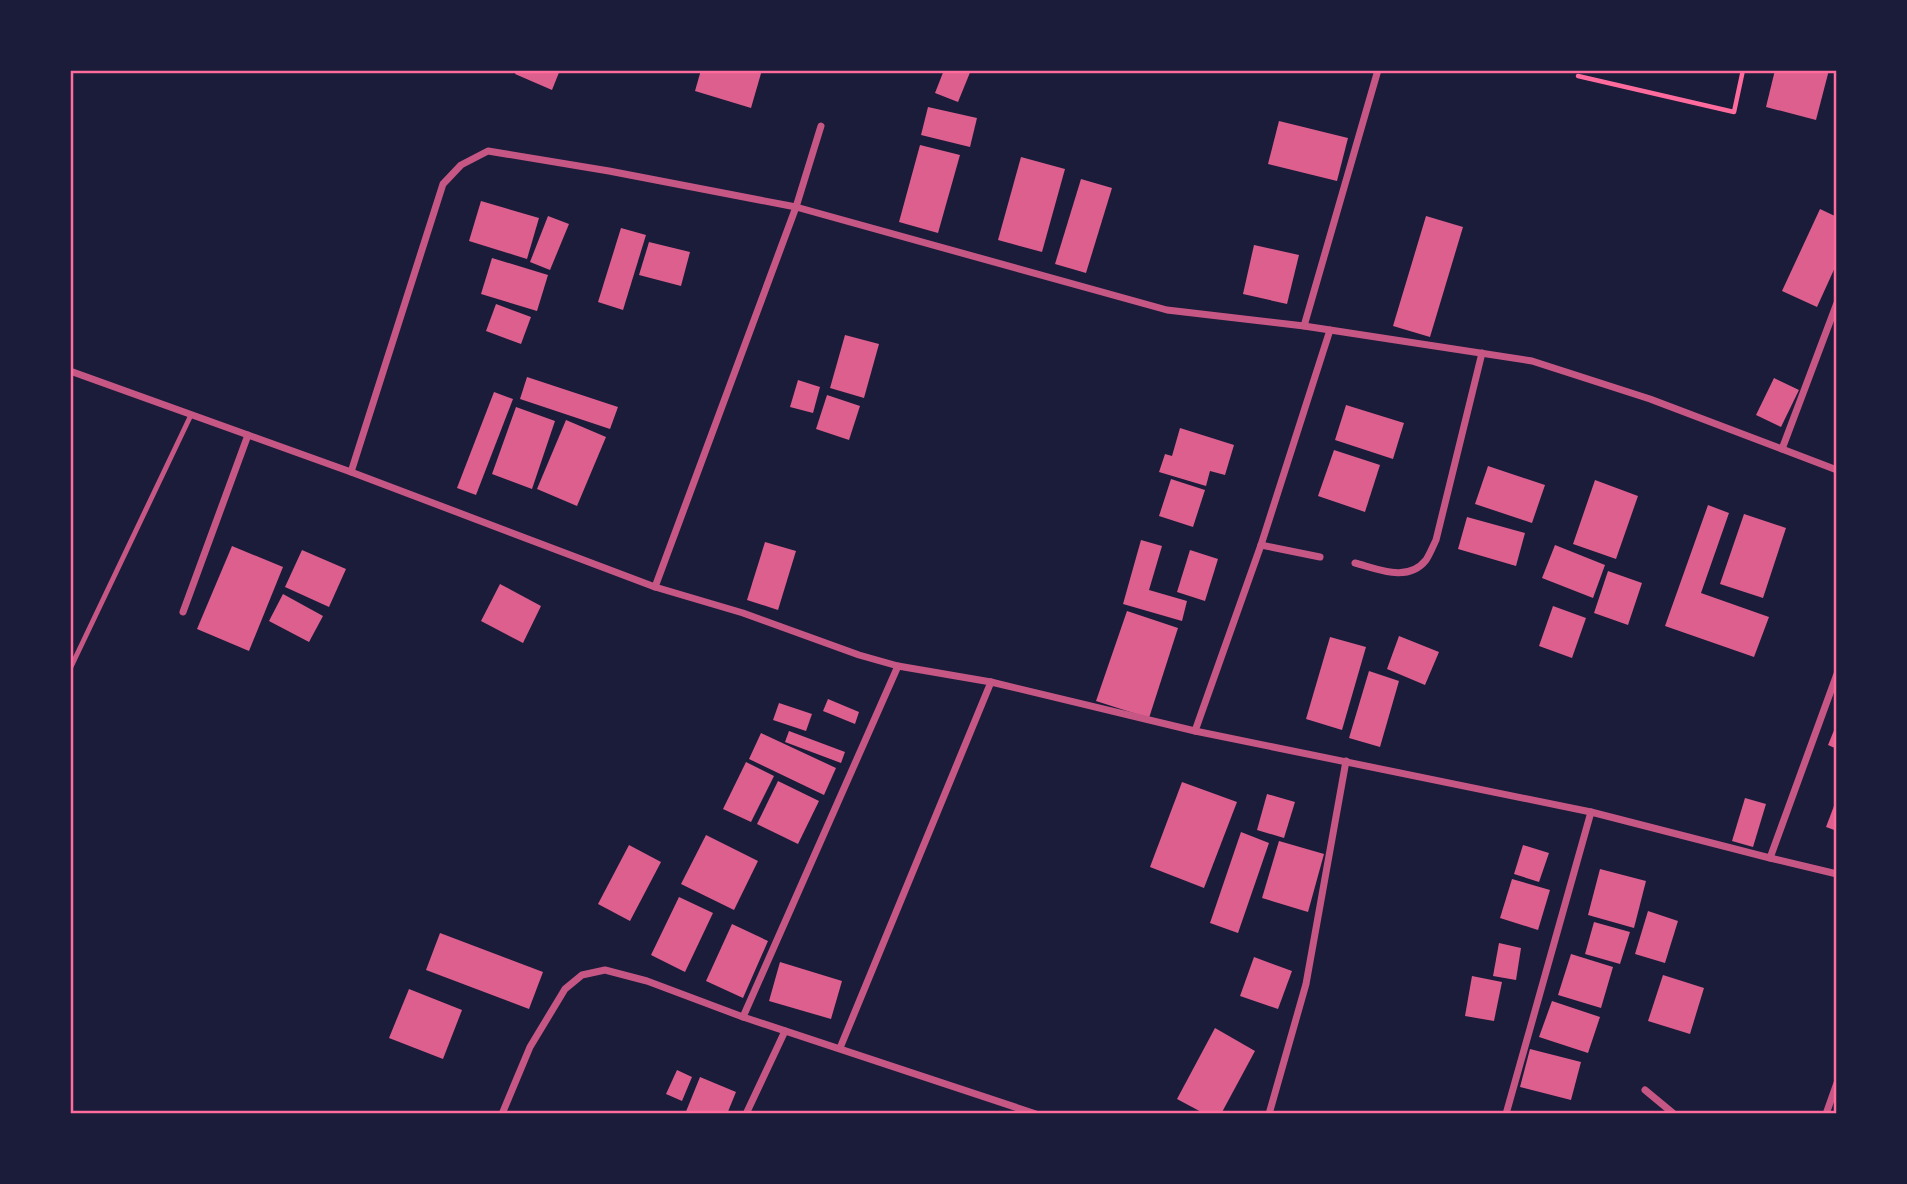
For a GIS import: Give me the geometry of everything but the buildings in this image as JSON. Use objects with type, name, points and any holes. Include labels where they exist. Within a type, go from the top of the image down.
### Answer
[{"type":"street","points":[[1304,326],[1378,70]]},
{"type":"street","points":[[655,587],[796,207],[821,126]]},
{"type":"street","points":[[351,472],[443,184],[461,165],[488,151],[796,207],[1167,310],[1304,326],[1532,361],[1650,399],[1837,470]]},
{"type":"street","points":[[1782,449],[1837,303]]},
{"type":"street","points":[[1195,731],[1261,545],[1330,330]]},
{"type":"street","points":[[1355,563],[1397,573],[1414,570],[1425,560],[1436,540],[1482,352]]},
{"type":"street","points":[[70,371],[351,472],[655,587],[743,613],[859,655],[898,666],[991,682],[1195,731],[1591,813],[1837,874]]},
{"type":"street","points":[[183,612],[248,435]]},
{"type":"street","points":[[1261,545],[1320,557]]},
{"type":"street","points":[[743,1017],[898,666]]},
{"type":"street","points":[[1770,858],[1837,674]]},
{"type":"street","points":[[840,1048],[991,682]]},
{"type":"street","points":[[1269,1114],[1306,984],[1346,761]]},
{"type":"street","points":[[1506,1114],[1591,813]]},
{"type":"street","points":[[502,1114],[530,1047],[565,989],[582,975],[606,970],[647,981],[743,1017],[1036,1114]]},
{"type":"street","points":[[746,1114],[785,1031]]},
{"type":"street","points":[[1826,1114],[1837,1083]]},
{"type":"street","points":[[1645,1090],[1674,1114]]},
{"type":"lane","points":[[70,669],[191,415]]},
{"type":"path","points":[[1578,76],[1734,112],[1743,70]]}]
